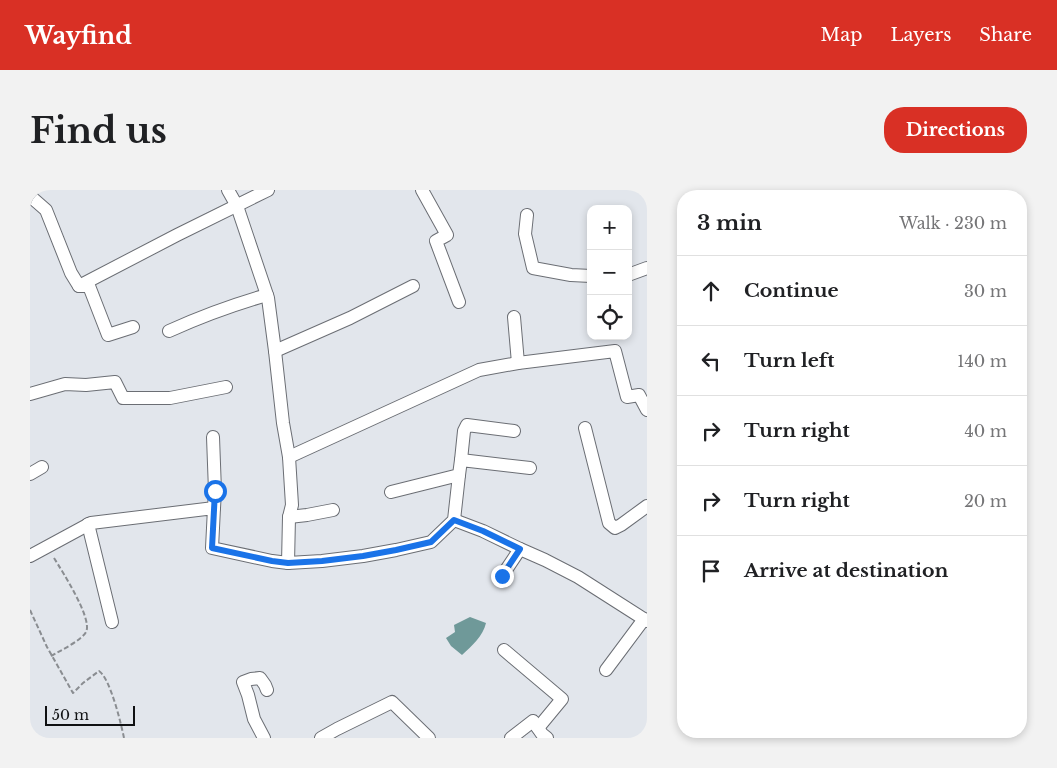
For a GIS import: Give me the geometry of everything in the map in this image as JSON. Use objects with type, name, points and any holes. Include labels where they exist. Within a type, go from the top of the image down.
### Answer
[{"type":"street","points":[[228,190],[237,206],[267,295],[289,457],[292,505],[289,517],[288,563]]},
{"type":"street","points":[[79,286],[268,190]]},
{"type":"street","points":[[422,190],[447,235],[436,241],[459,302]]},
{"type":"street","points":[[30,196],[46,210],[71,273],[79,286]]},
{"type":"street","points":[[527,215],[525,234],[533,268],[587,276]]},
{"type":"street","points":[[632,274],[647,268]]},
{"type":"street","points":[[79,286],[90,286],[108,335],[133,327]]},
{"type":"street","points":[[275,351],[350,318],[413,286]]},
{"type":"street","points":[[169,331],[205,315],[267,295]]},
{"type":"street","points":[[514,317],[518,363]]},
{"type":"street","points":[[289,457],[479,370],[518,363],[615,351],[627,397],[643,393],[647,410]]},
{"type":"street","points":[[30,394],[65,384],[86,385],[115,382],[123,398],[151,399],[170,398],[226,387]]},
{"type":"street","points":[[213,437],[215,491],[212,548],[288,563],[363,556],[431,542],[454,520],[464,431],[467,426],[514,432]]},
{"type":"street","points":[[585,428],[609,524],[614,528],[621,525],[647,506]]},
{"type":"street","points":[[461,460],[530,468]]},
{"type":"street","points":[[30,474],[42,467]]},
{"type":"street","points":[[391,492],[459,475]]},
{"type":"street","points":[[30,556],[88,524],[214,508]]},
{"type":"street","points":[[289,517],[333,510]]},
{"type":"street","points":[[454,520],[483,531],[578,577],[645,620],[606,670]]},
{"type":"street","points":[[88,524],[112,622]]},
{"type":"street","points":[[502,576],[520,549]]},
{"type":"street","points":[[504,650],[562,699],[538,728]]},
{"type":"street","points":[[264,738],[254,719],[243,682],[260,678],[267,690]]},
{"type":"street","points":[[321,738],[392,702],[429,738]]},
{"type":"street","points":[[511,738],[532,721],[547,738]]},
{"type":"path","points":[[48,546],[81,606],[88,625],[86,633],[78,640],[51,656]]},
{"type":"path","points":[[30,610],[51,656],[73,693],[99,671],[102,672],[116,707],[124,738]]},
{"type":"water","points":[[470,617],[486,623],[485,628],[462,655],[451,646],[446,638],[455,632],[454,625]]},
{"type":"route","points":[[215,491],[212,548],[288,563],[322,561],[363,556],[431,542],[454,520],[483,531],[520,549],[502,576]]}]
